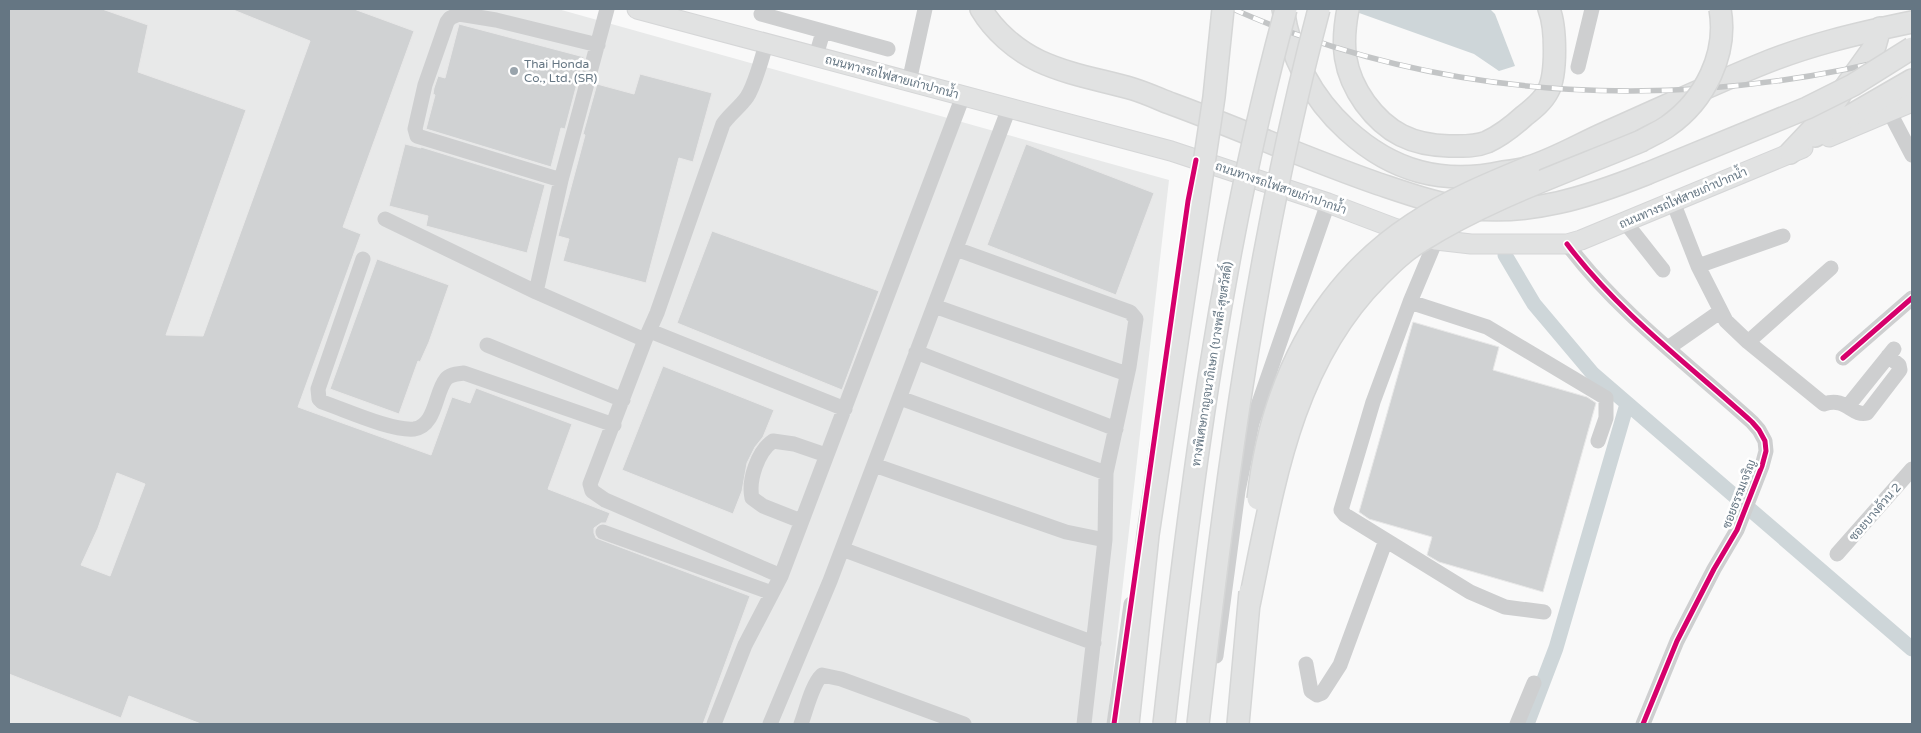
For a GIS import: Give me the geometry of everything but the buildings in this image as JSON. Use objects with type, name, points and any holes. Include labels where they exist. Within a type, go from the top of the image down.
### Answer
[{"type":"highway","points":[[981,9],[987,19],[1017,48],[1040,61],[1081,76],[1134,90],[1343,171],[1436,202],[1468,208],[1498,210],[1528,209],[1600,192],[1808,108],[1853,85],[1912,48]]},
{"type":"highway","points":[[1128,724],[1148,535],[1214,97],[1222,9]]},
{"type":"highway","points":[[1285,9],[1291,43],[1301,68],[1317,98],[1335,119],[1377,153],[1423,174],[1451,178],[1480,177],[1529,167]]},
{"type":"highway","name":"ทางพิเศษกาญจนาภิเษก (บางพลี-สุขสวัสดิ์)","points":[[1164,724],[1191,493],[1212,355],[1251,146],[1285,9]]},
{"type":"highway","points":[[1198,724],[1224,499],[1257,292],[1283,161],[1319,9]]},
{"type":"highway","points":[[1348,9],[1344,28],[1344,55],[1350,78],[1358,93],[1380,121],[1390,129],[1412,141],[1432,146],[1469,146],[1486,142],[1504,132],[1538,104],[1549,90],[1555,59],[1554,21],[1549,9]]},
{"type":"highway","points":[[1249,605],[1278,466],[1291,424],[1305,387],[1323,350],[1347,314],[1380,275],[1419,241],[1468,214],[1641,141],[1668,127],[1688,108],[1707,83],[1717,60],[1722,36],[1720,9]]},
{"type":"highway","points":[[1238,724],[1257,502],[1266,447],[1276,407],[1292,367],[1308,335],[1325,308],[1347,280],[1377,251],[1413,224],[1449,203],[1790,52],[1880,28],[1912,22]]},
{"type":"highway","points":[[1790,154],[1824,117],[1874,46],[1880,28]]},
{"type":"highway","points":[[1790,154],[1824,130],[1912,80]]},
{"type":"main road","name":"ถนนทางรถไฟสายเก่าปากน้ำ","points":[[637,9],[1171,151],[1328,203],[1394,228],[1436,240],[1471,244],[1567,244],[1581,240],[1912,102]]},
{"type":"street","points":[[536,292],[561,180],[606,9]]},
{"type":"street","points":[[909,82],[925,9]]},
{"type":"street","points":[[1578,67],[1592,9]]},
{"type":"street","points":[[561,180],[416,136],[414,129],[425,85],[447,22],[453,15],[459,14],[496,20],[598,45]]},
{"type":"street","points":[[761,14],[888,50]]},
{"type":"street","points":[[816,56],[824,32]]},
{"type":"street","points":[[766,43],[764,55],[747,96],[723,124],[648,335],[590,484],[592,491],[605,500],[781,576]]},
{"type":"street","points":[[714,724],[745,645],[781,576],[963,96]]},
{"type":"street","points":[[770,724],[842,550],[1009,108]]},
{"type":"street","points":[[1889,111],[1912,155]]},
{"type":"street","points":[[1114,724],[1188,202],[1196,160]]},
{"type":"street","points":[[1673,202],[1698,266],[1726,320],[1748,342],[1824,404],[1834,402],[1848,406],[1891,352]]},
{"type":"street","points":[[1207,724],[1238,491],[1252,423],[1328,203]]},
{"type":"street","points":[[385,219],[536,292],[844,410]]},
{"type":"street","points":[[1625,222],[1664,270]]},
{"type":"street","points":[[1698,266],[1783,236]]},
{"type":"street","points":[[1436,240],[1410,302],[1373,402],[1341,510],[1470,592],[1505,607],[1544,612]]},
{"type":"street","name":"ซอยธรรมเจริญ","points":[[1567,244],[1619,312],[1668,348],[1738,409],[1759,430],[1765,441],[1766,451],[1762,466],[1737,530],[1714,569],[1677,640],[1644,724]]},
{"type":"street","points":[[956,249],[1130,312],[1136,318],[1127,374],[1106,473],[1105,540],[1084,724]]},
{"type":"street","points":[[364,259],[318,389],[319,399],[322,402],[392,426],[413,429],[425,424],[434,409],[445,380],[450,376],[464,373],[614,425]]},
{"type":"street","points":[[1748,342],[1832,268]]},
{"type":"street","points":[[1843,358],[1912,298]]},
{"type":"street","points":[[1410,302],[1487,327],[1594,389],[1606,398],[1606,418],[1598,441]]},
{"type":"street","points":[[934,306],[1127,374]]},
{"type":"street","points":[[1668,348],[1721,311]]},
{"type":"street","points":[[487,345],[623,400]]},
{"type":"street","points":[[916,352],[1116,429]]},
{"type":"street","points":[[900,398],[1106,473]]},
{"type":"street","points":[[801,521],[763,506],[752,498],[750,489],[756,467],[765,446],[773,441],[794,444],[826,455]]},
{"type":"street","points":[[874,465],[1066,532],[1105,540]]},
{"type":"street","name":"ซอยบางด้วน 2","points":[[1837,554],[1912,469]]},
{"type":"street","points":[[604,532],[772,593]]},
{"type":"street","points":[[1306,664],[1311,691],[1317,695],[1322,692],[1340,665],[1386,540]]},
{"type":"street","points":[[842,550],[1094,643]]},
{"type":"street","points":[[801,724],[812,692],[819,677],[822,675],[841,679],[964,724]]},
{"type":"street","points":[[1517,724],[1534,683]]},
{"type":"shaded area","points":[[9,9],[558,9],[1169,180],[1107,724],[9,724]]},
{"type":"shaded area","points":[[1348,9],[1490,9],[1495,14],[1515,66],[1499,71],[1474,54]]},
{"type":"waterway","points":[[1505,255],[1534,304],[1593,374],[1912,649]]},
{"type":"waterway","points":[[1527,724],[1556,648],[1627,404]]},
{"type":"railway","points":[[1233,9],[1315,41],[1398,64],[1483,81],[1569,89],[1655,91],[1741,85],[1827,73],[1912,54]]},
{"type":"cycle path","points":[[1114,724],[1188,201],[1196,160]]},
{"type":"cycle path","points":[[1567,244],[1587,269],[1631,315],[1752,422],[1765,441],[1766,451],[1762,466],[1737,530],[1714,569],[1677,641],[1643,724]]},
{"type":"cycle path","points":[[1843,358],[1912,298]]},
{"type":"place","name":"Thai Honda Co., Ltd. (SR)","points":[[514,71]]}]
